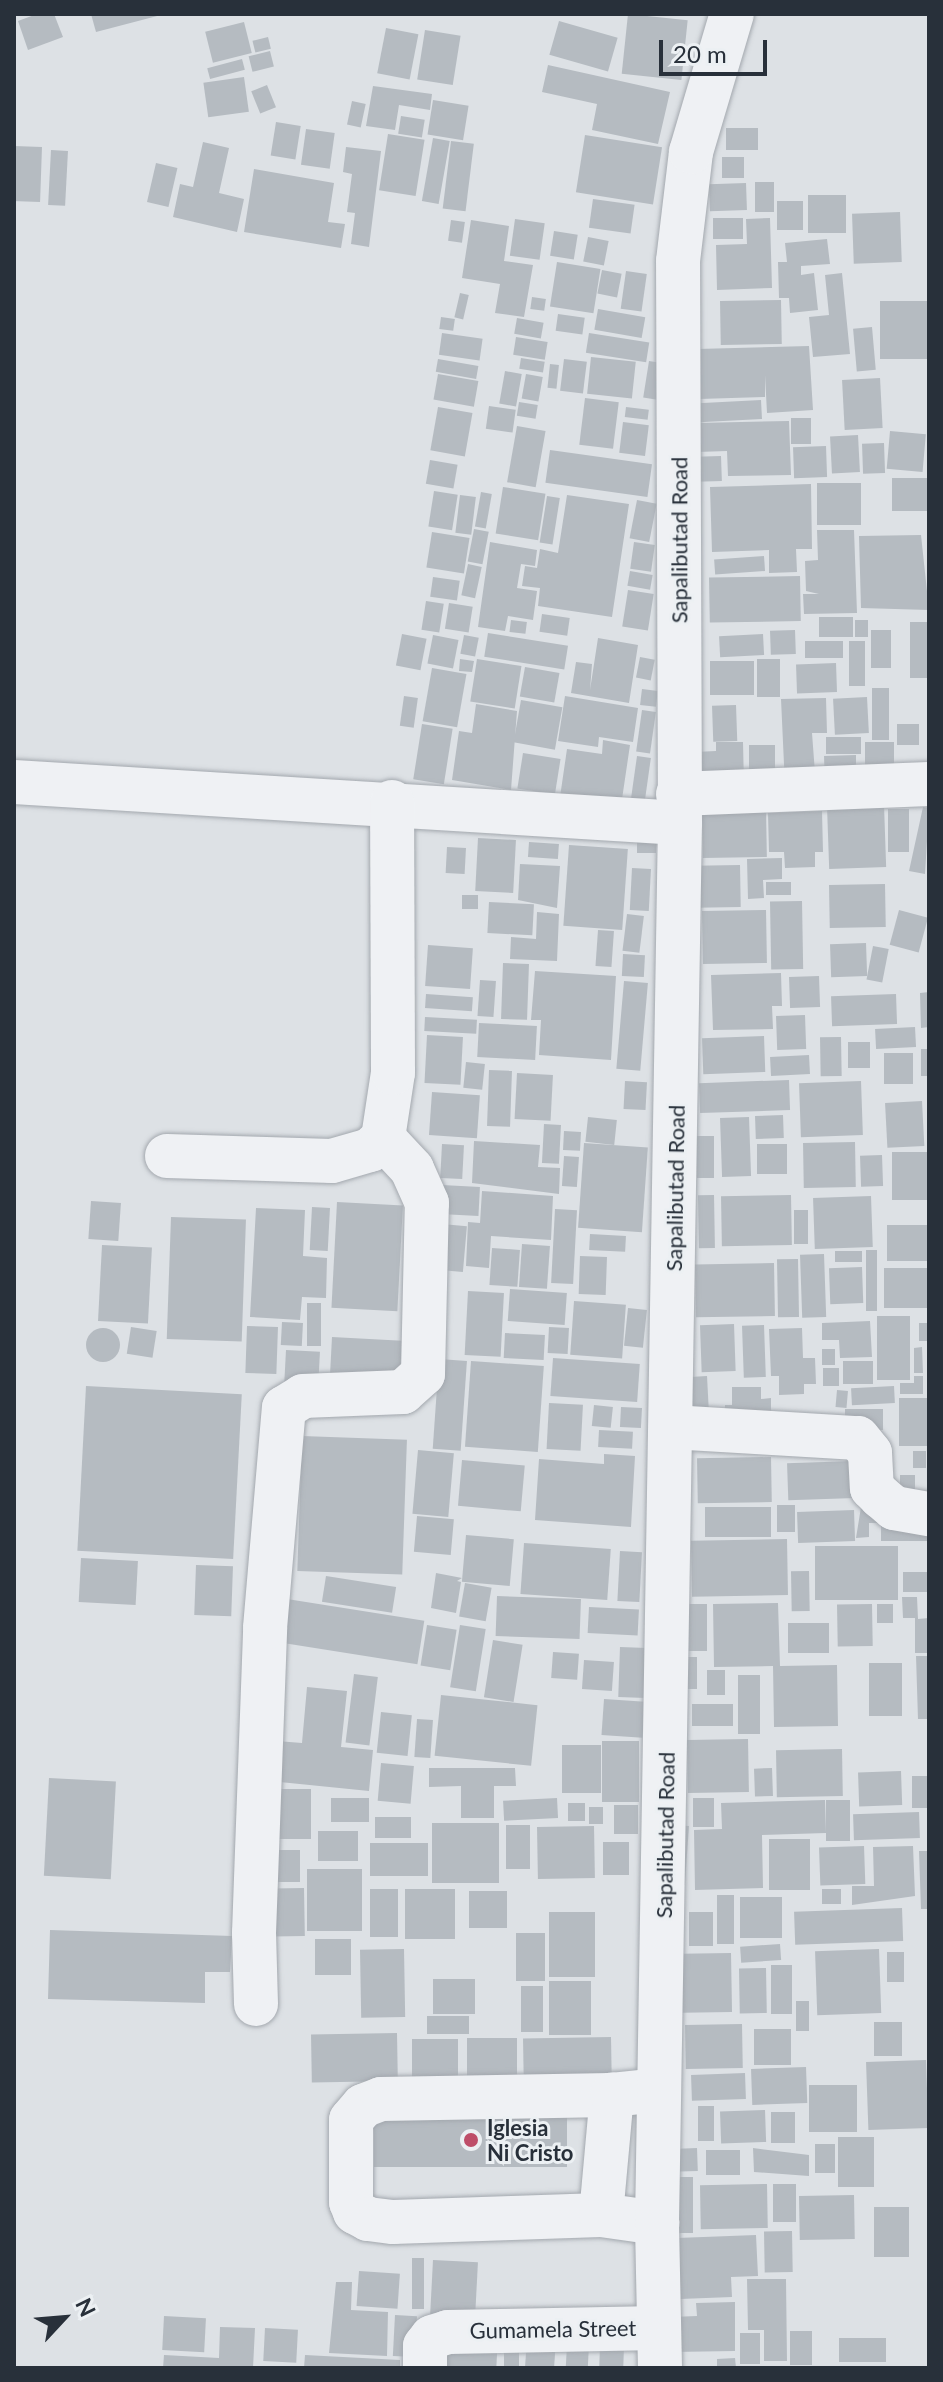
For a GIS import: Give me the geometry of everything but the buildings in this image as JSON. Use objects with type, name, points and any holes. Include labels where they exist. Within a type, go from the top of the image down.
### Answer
[{"type":"street","name":"Sapalibutad Road","points":[[659,2348],[657,2223],[662,2093],[679,808],[681,209],[691,152],[732,14]]},
{"type":"street","points":[[14,782],[392,802],[679,808],[929,784]]},
{"type":"street","points":[[167,1156],[332,1161],[370,1150],[383,1138],[393,1073],[392,802]]},
{"type":"street","points":[[256,2004],[254,1933],[265,1628],[284,1408],[303,1396],[403,1392],[423,1374],[427,1203],[412,1169],[383,1138]]},
{"type":"street","points":[[671,1427],[858,1438],[870,1453],[872,1488],[894,1508],[929,1514]]},
{"type":"street","points":[[657,2223],[601,2215],[368,2219],[355,2212],[351,2202],[351,2120],[363,2106],[381,2099],[662,2093]]},
{"type":"street","points":[[601,2215],[612,2095]]},
{"type":"street","name":"Gumamela Street","points":[[425,2368],[425,2346],[432,2337],[448,2332],[659,2348]]},
{"type":"place","name":"Iglesia Ni Cristo","points":[[471,2140]]}]
